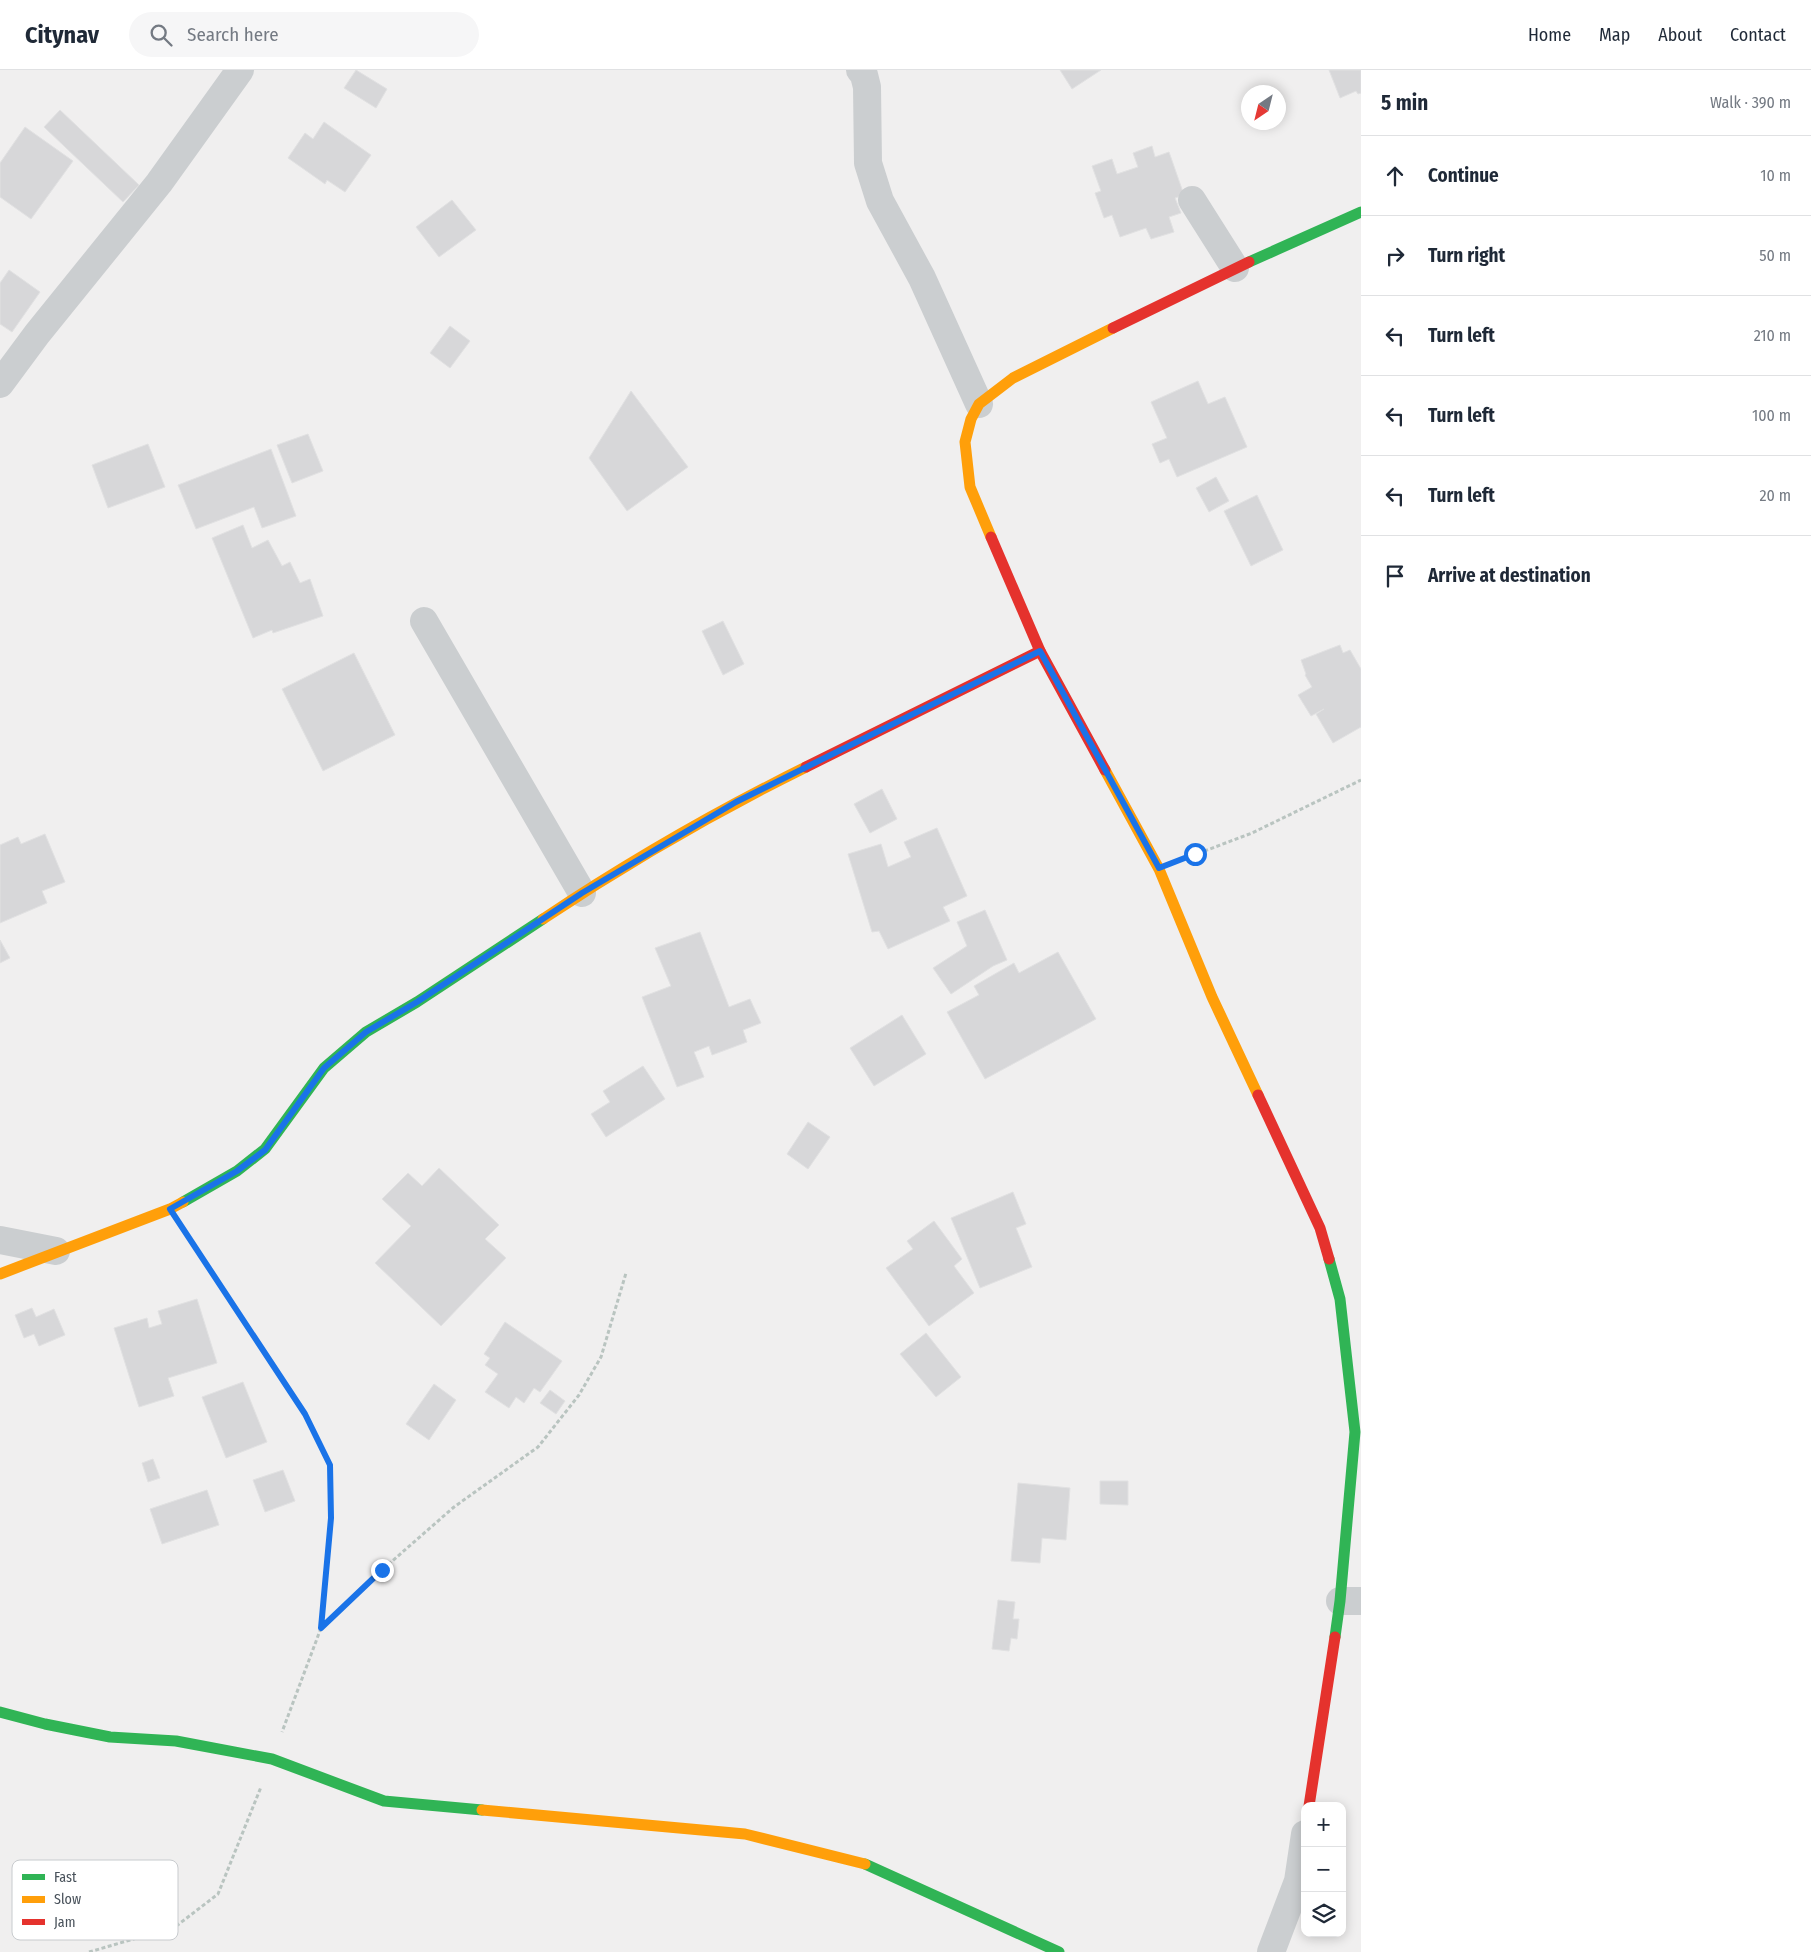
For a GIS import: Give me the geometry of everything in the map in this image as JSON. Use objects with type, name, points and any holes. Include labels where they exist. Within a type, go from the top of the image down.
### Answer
[{"type":"street","points":[[0,384],[37,334],[159,184],[240,70]]},
{"type":"street","points":[[860,70],[864,74],[867,87],[868,163],[880,201],[922,278],[979,404]]},
{"type":"street","points":[[1192,200],[1235,268]]},
{"type":"street","points":[[1310,1802],[1350,1601],[1355,1432],[1340,1299],[1320,1228],[1212,997],[1159,868],[1040,651],[970,487],[965,442],[971,419],[979,404],[1013,378],[1235,268],[1361,212]]},
{"type":"street","points":[[424,621],[582,893]]},
{"type":"street","points":[[0,1274],[170,1209],[237,1171],[265,1150],[324,1068],[366,1032],[417,1002],[582,893],[736,802],[1040,651]]},
{"type":"street","points":[[0,1240],[56,1252]]},
{"type":"street","points":[[0,1712],[45,1724],[110,1736],[176,1741],[272,1759],[384,1801],[735,1833],[764,1839],[861,1862],[1059,1952]]},
{"type":"street","points":[[1271,1952],[1298,1881],[1303,1847]]},
{"type":"path","points":[[1159,868],[1252,833],[1361,780]]},
{"type":"path","points":[[170,1209],[305,1414],[330,1465],[331,1518],[321,1628],[272,1759],[218,1894],[178,1925]]},
{"type":"path","points":[[321,1628],[382,1570],[454,1508],[538,1447],[579,1395],[601,1357],[626,1273]]},
{"type":"path","points":[[89,1952],[130,1940]]},
{"type":"building","points":[[356,70],[387,89],[376,108],[344,88]]},
{"type":"building","points":[[1060,70],[1101,70],[1072,89]]},
{"type":"building","points":[[1329,70],[1361,70],[1361,93],[1358,94],[1356,91],[1340,98]]},
{"type":"building","points":[[60,110],[139,185],[123,202],[44,127]]},
{"type":"building","points":[[324,122],[371,155],[345,192],[327,180],[325,184],[288,158],[305,133],[313,139]]},
{"type":"building","points":[[25,127],[73,161],[31,219],[0,197],[0,163]]},
{"type":"building","points":[[1152,146],[1155,157],[1169,152],[1184,195],[1175,198],[1181,213],[1169,217],[1174,232],[1151,239],[1146,228],[1120,237],[1112,215],[1104,218],[1095,193],[1101,191],[1092,166],[1112,159],[1117,174],[1138,167],[1133,153]]},
{"type":"building","points":[[452,200],[476,230],[439,257],[416,227]]},
{"type":"building","points":[[9,270],[40,292],[12,332],[0,324],[0,283]]},
{"type":"building","points":[[450,326],[470,341],[450,368],[430,353]]},
{"type":"building","points":[[1198,381],[1208,404],[1225,397],[1247,447],[1177,477],[1169,459],[1160,463],[1152,444],[1167,438],[1151,402]]},
{"type":"building","points":[[631,391],[688,467],[627,511],[589,458]]},
{"type":"building","points":[[308,434],[323,471],[292,483],[277,445]]},
{"type":"building","points":[[148,444],[165,487],[108,508],[92,465]]},
{"type":"building","points":[[271,449],[296,516],[262,528],[254,507],[196,529],[178,485]]},
{"type":"building","points":[[1216,477],[1229,501],[1209,512],[1196,488]]},
{"type":"building","points":[[1257,495],[1283,550],[1251,566],[1224,511]]},
{"type":"building","points":[[243,525],[252,548],[268,540],[282,566],[290,562],[300,583],[310,579],[323,616],[273,633],[272,630],[253,638],[212,538]]},
{"type":"building","points":[[723,621],[744,664],[723,675],[702,631]]},
{"type":"building","points":[[1340,645],[1343,653],[1350,650],[1361,669],[1361,727],[1333,743],[1316,714],[1324,709],[1311,716],[1298,695],[1312,687],[1305,675],[1301,660]]},
{"type":"building","points":[[354,653],[395,735],[323,771],[282,689]]},
{"type":"building","points":[[882,789],[897,819],[870,833],[854,804]]},
{"type":"building","points":[[937,828],[967,896],[943,907],[950,921],[888,949],[879,931],[872,932],[848,854],[881,844],[888,867],[911,857],[904,842]]},
{"type":"building","points":[[45,834],[65,882],[42,891],[47,903],[0,923],[0,845],[18,837],[21,844]]},
{"type":"building","points":[[985,910],[1007,960],[993,966],[951,994],[933,968],[967,946],[957,922]]},
{"type":"building","points":[[700,932],[729,1007],[750,999],[761,1023],[743,1030],[747,1042],[712,1055],[709,1046],[694,1052],[704,1077],[677,1087],[642,997],[671,986],[655,948]]},
{"type":"building","points":[[0,940],[10,958],[0,963]]},
{"type":"building","points":[[1058,952],[1096,1019],[985,1079],[947,1012],[979,995],[974,986],[1014,963],[1019,973]]},
{"type":"building","points":[[902,1015],[926,1054],[874,1086],[850,1048]]},
{"type":"building","points":[[643,1066],[665,1099],[606,1137],[591,1114],[610,1102],[603,1091]]},
{"type":"building","points":[[808,1122],[830,1137],[808,1169],[787,1154]]},
{"type":"building","points":[[439,1168],[499,1225],[485,1239],[506,1258],[441,1326],[375,1263],[411,1226],[382,1199],[408,1173],[422,1186]]},
{"type":"building","points":[[1013,1192],[1026,1224],[1016,1228],[1032,1267],[980,1288],[951,1218]]},
{"type":"building","points":[[934,1221],[962,1259],[954,1266],[974,1293],[929,1326],[886,1268],[913,1249],[907,1241]]},
{"type":"building","points":[[197,1299],[217,1363],[168,1378],[174,1396],[139,1407],[114,1328],[147,1318],[149,1328],[162,1324],[158,1311]]},
{"type":"building","points":[[32,1308],[36,1317],[54,1309],[65,1335],[39,1346],[34,1334],[24,1338],[15,1315]]},
{"type":"building","points":[[505,1322],[562,1361],[540,1392],[534,1388],[524,1403],[516,1397],[509,1408],[485,1392],[498,1374],[485,1365],[490,1358],[484,1354]]},
{"type":"building","points":[[926,1333],[961,1377],[936,1397],[900,1354]]},
{"type":"building","points":[[243,1382],[267,1442],[226,1458],[202,1397]]},
{"type":"building","points":[[434,1384],[456,1400],[429,1440],[406,1424]]},
{"type":"building","points":[[550,1390],[565,1401],[556,1414],[540,1403]]},
{"type":"building","points":[[153,1459],[160,1478],[148,1482],[142,1463]]},
{"type":"building","points":[[283,1470],[295,1501],[265,1512],[253,1480]]},
{"type":"building","points":[[1100,1481],[1128,1481],[1128,1505],[1100,1504]]},
{"type":"building","points":[[1018,1483],[1070,1488],[1066,1540],[1042,1538],[1040,1563],[1011,1561]]},
{"type":"building","points":[[207,1490],[219,1525],[162,1544],[150,1509]]},
{"type":"building","points":[[998,1600],[1015,1602],[1013,1619],[1019,1619],[1017,1639],[1011,1638],[1009,1651],[992,1649]]},
{"type":"traffic: fast","points":[[1249,262],[1361,212]]},
{"type":"traffic: fast","points":[[183,1202],[237,1171],[265,1149],[324,1068],[366,1032],[417,1002],[543,919]]},
{"type":"traffic: fast","points":[[1329,1259],[1340,1299],[1355,1432],[1335,1637]]},
{"type":"traffic: fast","points":[[0,1712],[45,1724],[110,1737],[176,1741],[272,1759],[384,1801],[482,1810]]},
{"type":"traffic: fast","points":[[865,1864],[1059,1952]]},
{"type":"traffic: slow","points":[[991,537],[970,487],[965,442],[971,419],[979,404],[1013,378],[1113,328]]},
{"type":"traffic: slow","points":[[543,919],[672,839],[806,767]]},
{"type":"traffic: slow","points":[[1105,770],[1159,869],[1212,997],[1258,1095]]},
{"type":"traffic: slow","points":[[0,1274],[170,1209],[183,1202]]},
{"type":"traffic: slow","points":[[482,1810],[745,1834],[865,1864]]},
{"type":"traffic: jam","points":[[1113,328],[1249,262]]},
{"type":"traffic: jam","points":[[991,537],[1040,651],[1105,770]]},
{"type":"traffic: jam","points":[[806,767],[1040,651]]},
{"type":"traffic: jam","points":[[1258,1095],[1320,1228],[1329,1259]]},
{"type":"traffic: jam","points":[[1310,1802],[1335,1637]]},
{"type":"route","points":[[382,1570],[321,1628],[331,1518],[330,1465],[305,1414],[170,1209],[237,1171],[265,1150],[286,1118],[324,1068],[366,1032],[417,1002],[582,893],[736,802],[1040,651],[1159,868],[1195,854]]}]
